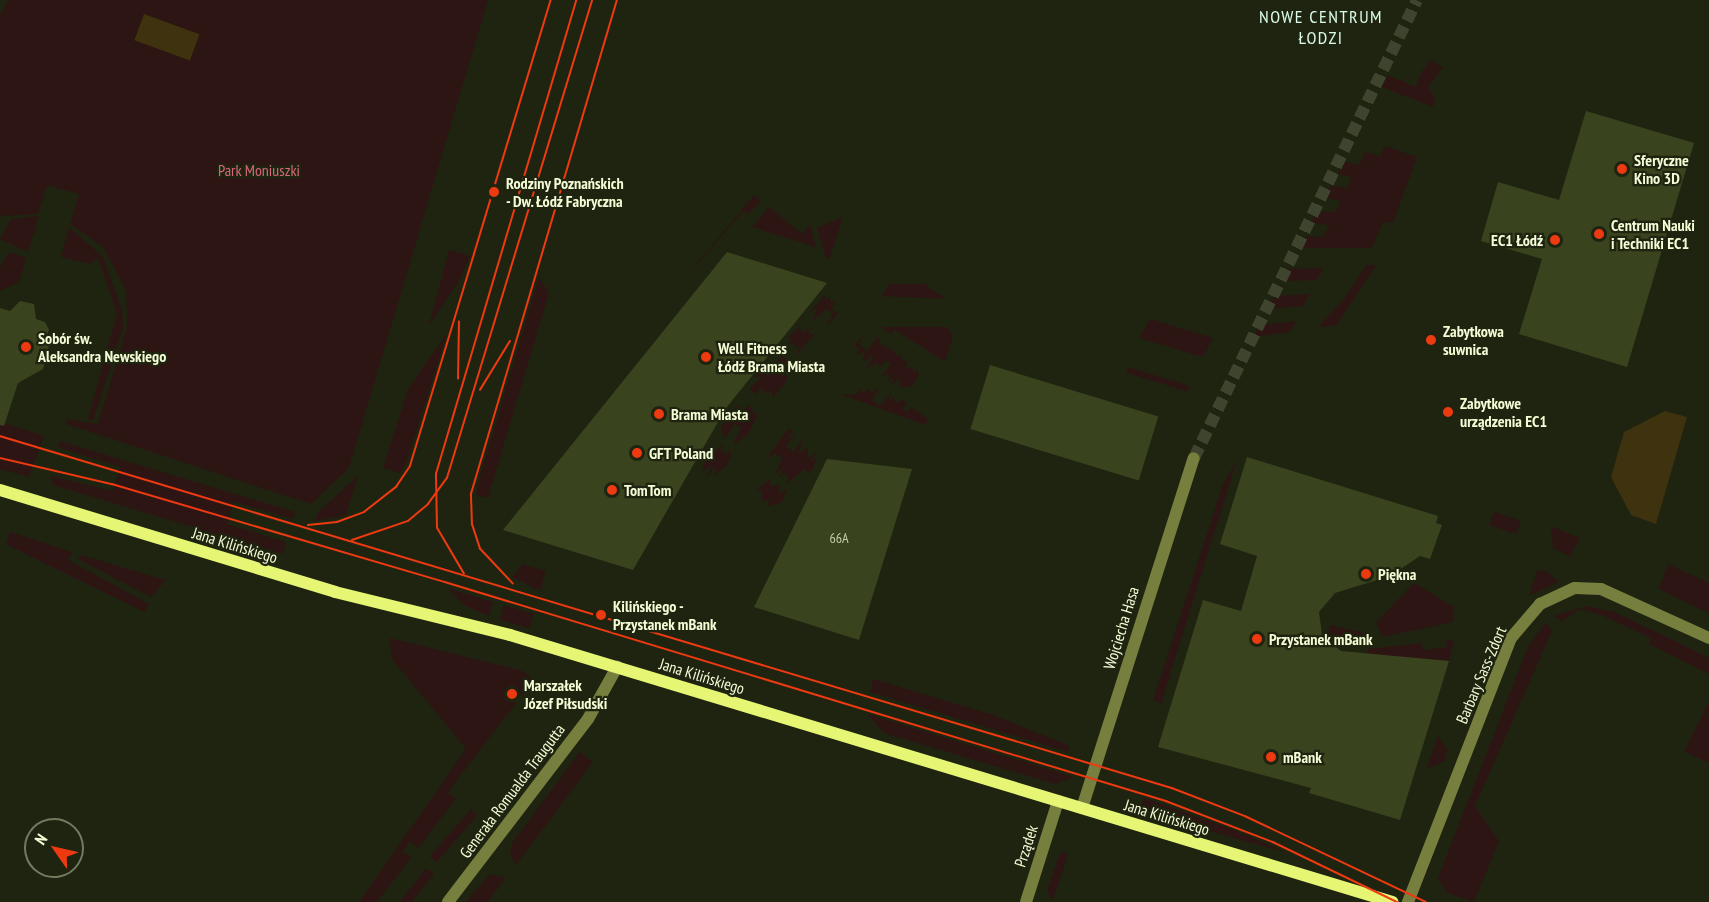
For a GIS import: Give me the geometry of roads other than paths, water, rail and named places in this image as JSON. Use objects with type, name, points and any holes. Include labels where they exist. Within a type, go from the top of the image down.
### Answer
[{"type":"street","name":"Wojciecha Hasa","points":[[1082,808],[1194,458]]},
{"type":"street","name":"Jana Kilińskiego","points":[[0,490],[335,592],[406,606],[617,667],[1392,902]]},
{"type":"street","name":"Barbary Sass-Zdort","points":[[1408,902],[1511,638],[1540,604],[1575,588],[1601,589],[1709,638]]},
{"type":"street","name":"Generała Romualda Traugutta","points":[[448,902],[588,719],[617,667]]},
{"type":"street","name":"Prządek","points":[[1026,902],[1058,801]]},
{"type":"tunnel","points":[[1194,458],[1417,0]]},
{"type":"tram line","points":[[308,525],[337,522],[364,512],[396,487],[410,466],[551,0]]},
{"type":"tram line","points":[[464,574],[437,528],[436,474],[576,0]]},
{"type":"tram line","points":[[352,540],[408,521],[428,504],[447,478],[592,0]]},
{"type":"tram line","points":[[513,584],[480,549],[472,525],[471,494],[617,0]]},
{"type":"tram line","points":[[458,379],[459,322]]},
{"type":"tram line","points":[[480,390],[510,341]]},
{"type":"tram line","points":[[0,436],[1172,788],[1245,816],[1426,902]]},
{"type":"tram line","points":[[0,458],[112,484],[445,582],[1166,801],[1273,842],[1397,902]]},
{"type":"place","name":"Sferyczne Kino 3D","points":[[1622,169]]},
{"type":"place","name":"Rodziny Poznańskich - Dw. Łódź Fabryczna","points":[[494,192]]},
{"type":"place","name":"Centrum Nauki i Techniki EC1","points":[[1599,234]]},
{"type":"place","name":"EC1 Łódź","points":[[1555,240]]},
{"type":"place","name":"Zabytkowa suwnica","points":[[1431,340]]},
{"type":"place","name":"Sobór św. Aleksandra Newskiego","points":[[26,347]]},
{"type":"place","name":"Well Fitness Łódź Brama Miasta","points":[[706,357]]},
{"type":"place","name":"Zabytkowe urządzenia EC1","points":[[1448,412]]},
{"type":"place","name":"Brama Miasta","points":[[659,414]]},
{"type":"place","name":"GFT Poland","points":[[637,453]]},
{"type":"place","name":"TomTom","points":[[612,490]]},
{"type":"place","name":"Piękna","points":[[1366,574]]},
{"type":"place","name":"Kilińskiego - Przystanek mBank","points":[[601,615]]},
{"type":"place","name":"Przystanek mBank","points":[[1257,639]]},
{"type":"place","name":"Marszałek Józef Piłsudski","points":[[512,694]]},
{"type":"place","name":"mBank","points":[[1271,757]]},
{"type":"district","name":"NOWE CENTRUM ŁODZI","points":[[1321,28]]},
{"type":"park label","name":"Park Moniuszki","points":[[259,170]]}]
